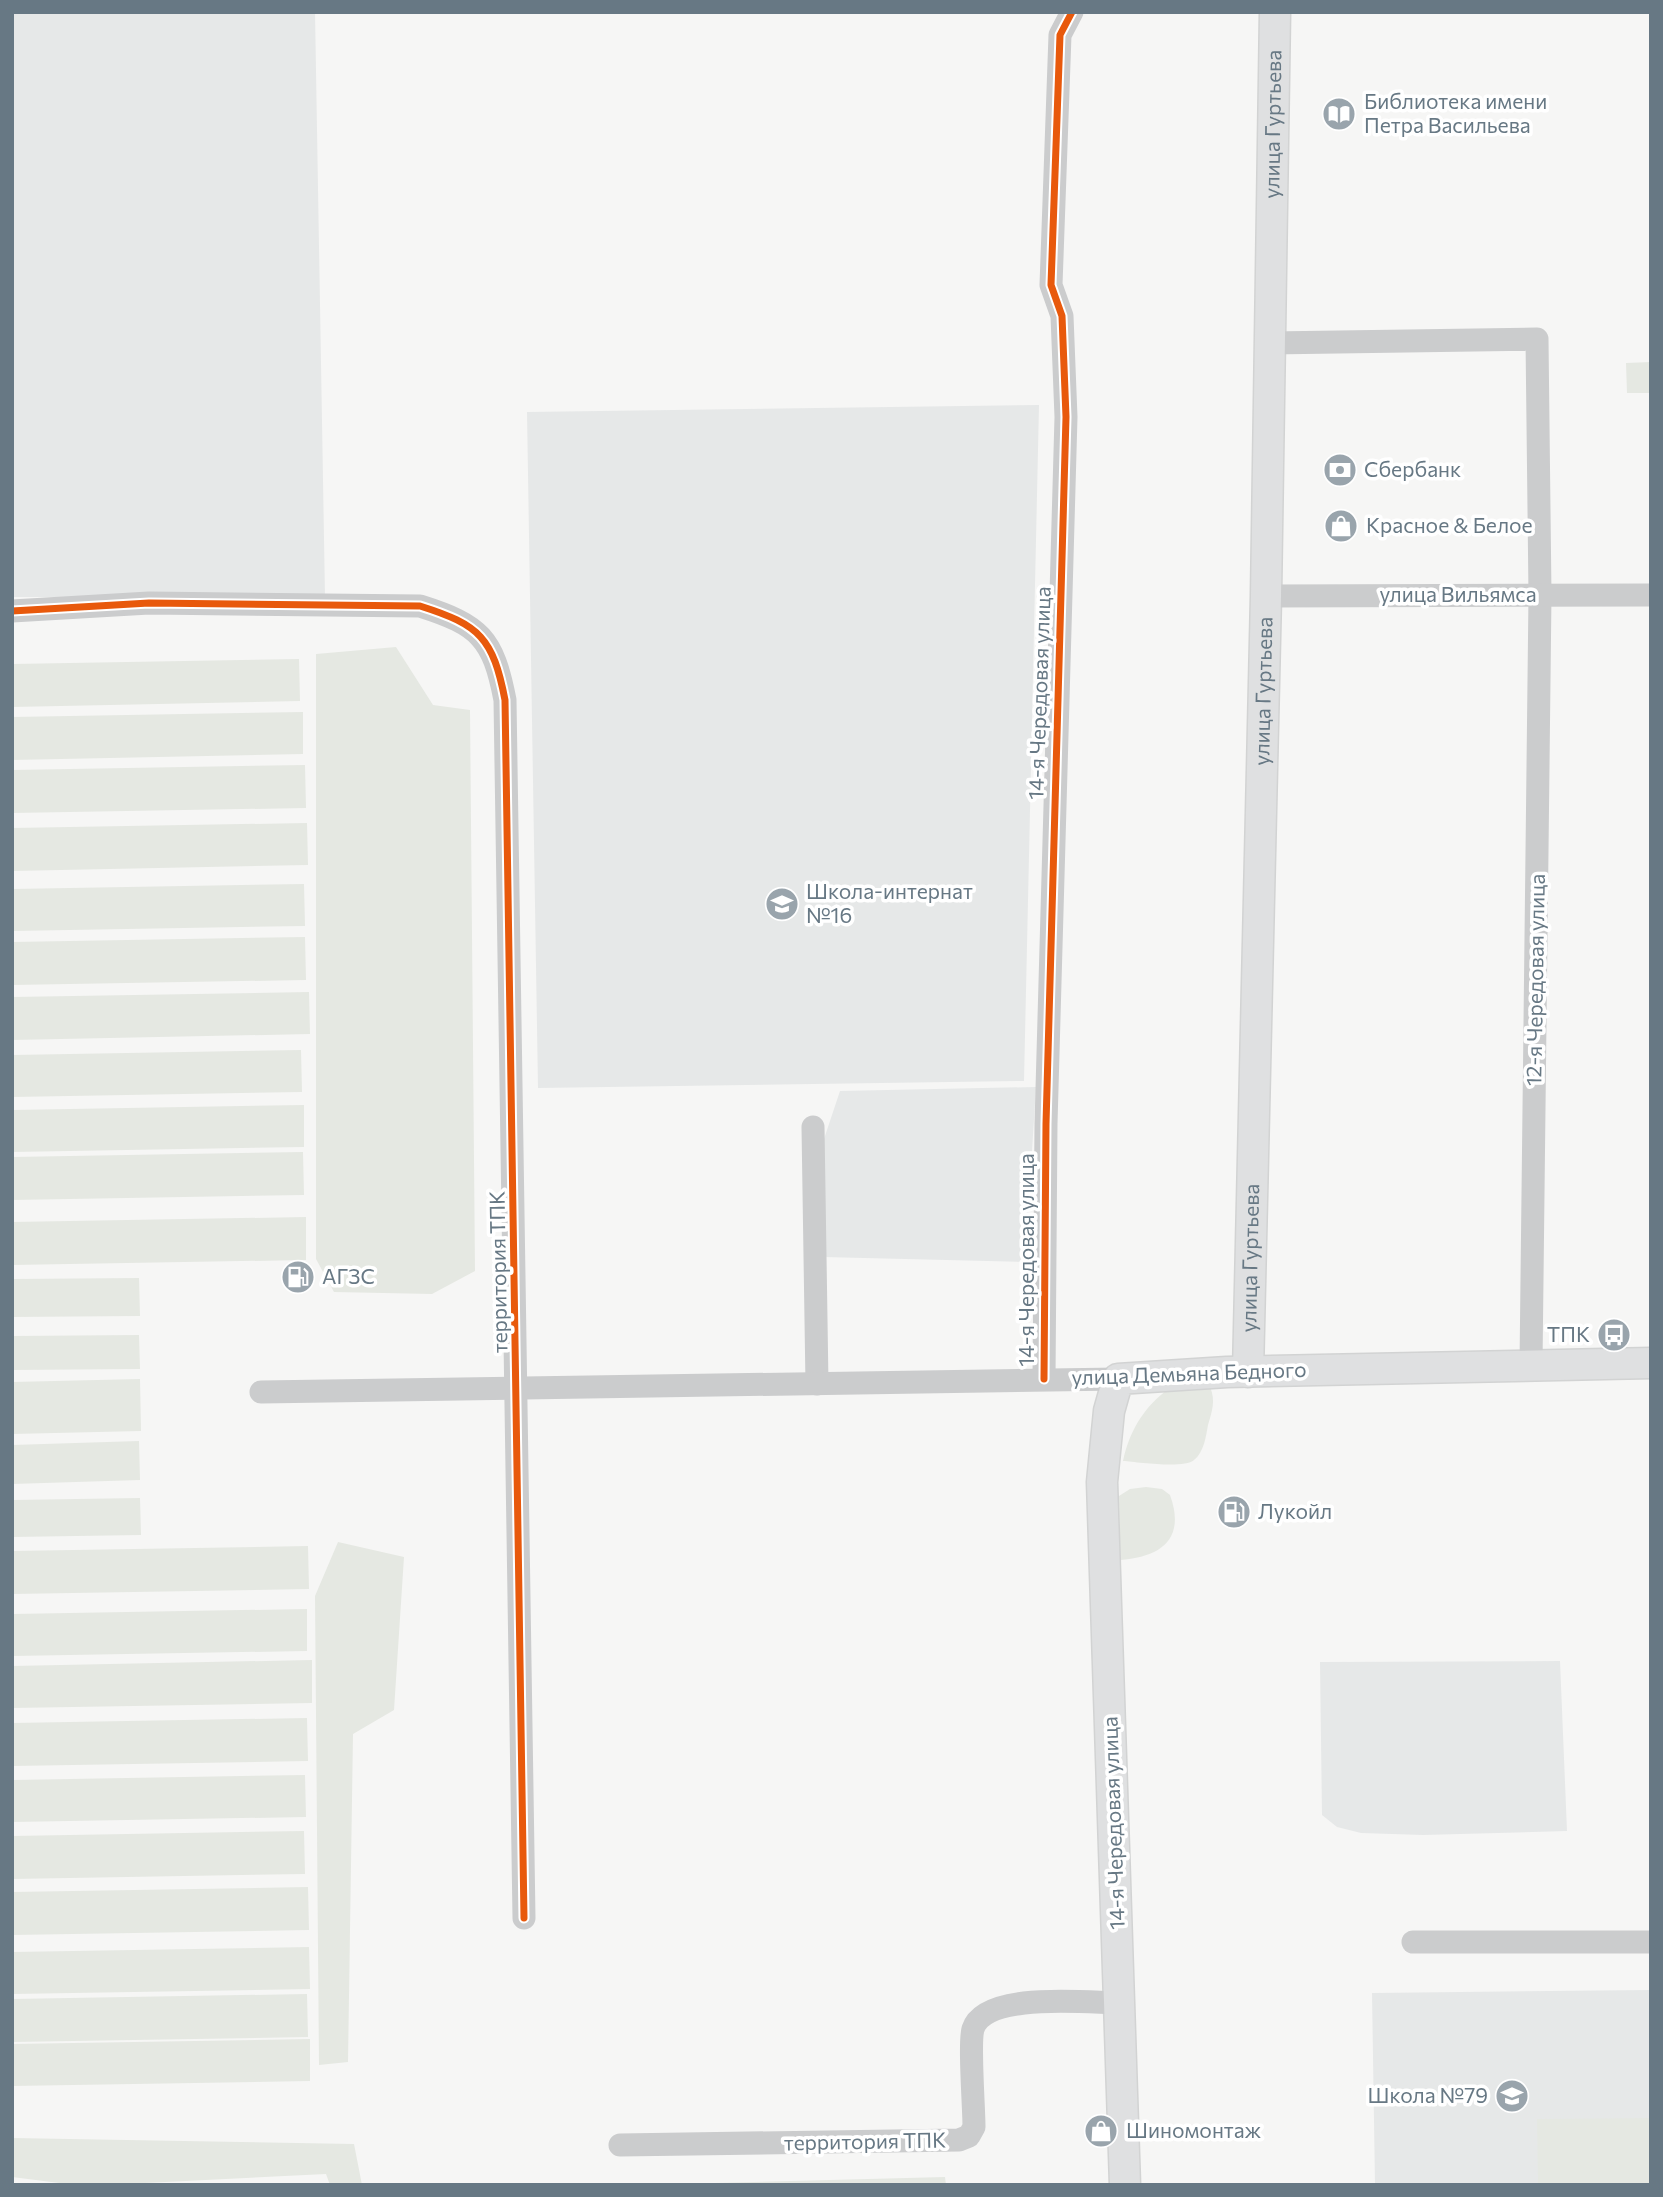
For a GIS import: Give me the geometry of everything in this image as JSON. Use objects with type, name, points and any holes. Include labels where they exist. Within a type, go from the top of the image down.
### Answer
[{"type":"main road","name":"улица Гуртьева","points":[[1248,1372],[1266,596],[1275,12]]},
{"type":"main road","name":"улица Демьяна Бедного","points":[[1118,1379],[1248,1372],[1651,1363]]},
{"type":"main road","name":"14-я Чередовая улица","points":[[1118,1379],[1109,1411],[1102,1482],[1125,2185]]},
{"type":"street","name":"14-я Чередовая улица","points":[[1044,1379],[1046,1124],[1066,417],[1062,316],[1051,285],[1060,35],[1072,12]]},
{"type":"street","name":"12-я Чередовая улица","points":[[1270,342],[1537,339],[1541,594],[1531,1365]]},
{"type":"street","name":"улица Вильямса","points":[[1266,596],[1651,595]]},
{"type":"street","name":"территория ТПК","points":[[12,611],[149,603],[419,606],[454,617],[478,631],[489,644],[498,666],[505,700],[518,1390],[524,1918]]},
{"type":"street","points":[[813,1127],[817,1384]]},
{"type":"street","name":"улица Демьяна Бедного","points":[[261,1392],[1118,1379]]},
{"type":"street","points":[[1413,1942],[1651,1942]]},
{"type":"street","name":"территория ТПК","points":[[620,2145],[960,2140],[970,2136],[974,2127],[973,2029],[986,2011],[1018,2003],[1121,2003]]},
{"type":"shaded area","points":[[12,12],[315,12],[325,597],[12,597]]},
{"type":"shaded area","points":[[1651,362],[1651,393],[1627,393],[1626,363]]},
{"type":"shaded area","name":"Школа-интернат №16","points":[[1039,405],[1024,1081],[538,1088],[527,412]]},
{"type":"shaded area","points":[[396,647],[433,705],[470,710],[475,1271],[432,1294],[334,1292],[316,1259],[316,654]]},
{"type":"shaded area","points":[[299,659],[300,701],[12,707],[12,664]]},
{"type":"shaded area","points":[[303,712],[303,754],[12,760],[12,717]]},
{"type":"shaded area","points":[[305,765],[306,808],[12,813],[12,770]]},
{"type":"shaded area","points":[[307,823],[308,865],[12,871],[12,828]]},
{"type":"shaded area","points":[[304,884],[305,926],[12,931],[12,889]]},
{"type":"shaded area","points":[[305,937],[306,980],[12,985],[12,942]]},
{"type":"shaded area","points":[[309,992],[310,1034],[12,1040],[12,997]]},
{"type":"shaded area","points":[[301,1050],[302,1092],[12,1097],[12,1055]]},
{"type":"shaded area","points":[[1036,1087],[1025,1262],[823,1257],[821,1148],[840,1091]]},
{"type":"shaded area","points":[[304,1105],[304,1147],[12,1152],[12,1110]]},
{"type":"shaded area","points":[[303,1152],[304,1195],[12,1200],[12,1157]]},
{"type":"shaded area","points":[[306,1217],[306,1260],[12,1265],[12,1222]]},
{"type":"shaded area","points":[[139,1278],[140,1316],[12,1317],[12,1279]]},
{"type":"shaded area","points":[[139,1335],[140,1369],[12,1370],[12,1336]]},
{"type":"shaded area","points":[[140,1379],[141,1431],[12,1434],[12,1382]]},
{"type":"shaded area","points":[[1176,1384],[1210,1387],[1212,1392],[1212,1411],[1200,1453],[1189,1463],[1181,1464],[1123,1461],[1130,1438],[1141,1417],[1156,1399]]},
{"type":"shaded area","points":[[139,1441],[140,1480],[12,1484],[12,1445]]},
{"type":"shaded area","points":[[1130,1489],[1162,1489],[1170,1495],[1175,1523],[1172,1534],[1158,1550],[1120,1560],[1119,1496]]},
{"type":"shaded area","points":[[140,1498],[141,1535],[12,1537],[12,1500]]},
{"type":"shaded area","points":[[338,1542],[404,1557],[394,1710],[353,1734],[348,2062],[319,2065],[315,1596]]},
{"type":"shaded area","points":[[308,1546],[309,1589],[12,1594],[12,1551]]},
{"type":"shaded area","points":[[307,1609],[307,1651],[12,1656],[12,1614]]},
{"type":"shaded area","points":[[312,1660],[312,1703],[12,1708],[12,1666]]},
{"type":"shaded area","points":[[1560,1661],[1567,1831],[1423,1835],[1361,1833],[1337,1827],[1322,1815],[1320,1662]]},
{"type":"shaded area","points":[[307,1718],[308,1761],[12,1766],[12,1723]]},
{"type":"shaded area","points":[[305,1775],[306,1817],[12,1822],[12,1780]]},
{"type":"shaded area","points":[[304,1831],[305,1874],[12,1879],[12,1836]]},
{"type":"shaded area","points":[[308,1887],[309,1930],[12,1935],[12,1892]]},
{"type":"shaded area","points":[[309,1947],[310,1989],[12,1994],[12,1952]]},
{"type":"shaded area","name":"Школа №79","points":[[1651,1990],[1651,2185],[1375,2185],[1372,1993]]},
{"type":"shaded area","points":[[307,1994],[308,2037],[12,2042],[12,1999]]},
{"type":"shaded area","points":[[310,2039],[310,2081],[12,2086],[12,2044]]},
{"type":"shaded area","points":[[1651,2118],[1651,2185],[1538,2185],[1537,2119]]},
{"type":"shaded area","points":[[12,2138],[354,2144],[362,2185],[330,2185],[326,2174],[105,2185],[75,2185],[12,2177]]},
{"type":"shaded area","points":[[945,2177],[946,2185],[635,2185]]},
{"type":"cycle path","points":[[1044,1379],[1046,1124],[1066,417],[1062,316],[1051,285],[1060,35],[1072,12]]},
{"type":"cycle path","points":[[12,611],[149,603],[420,606],[470,628],[489,648],[495,662],[505,700],[524,1918]]},
{"type":"place","name":"Библиотека имени Петра Васильева","points":[[1339,114]]},
{"type":"place","name":"Сбербанк","points":[[1340,470]]},
{"type":"place","name":"Красное & Белое","points":[[1341,526]]},
{"type":"place","name":"Школа-интернат №16","points":[[782,904]]},
{"type":"place","name":"АГЗС","points":[[298,1277]]},
{"type":"place","name":"ТПК","points":[[1614,1335]]},
{"type":"place","name":"Лукойл","points":[[1234,1512]]},
{"type":"place","name":"Школа №79","points":[[1512,2096]]},
{"type":"place","name":"Шиномонтаж","points":[[1101,2131]]}]
